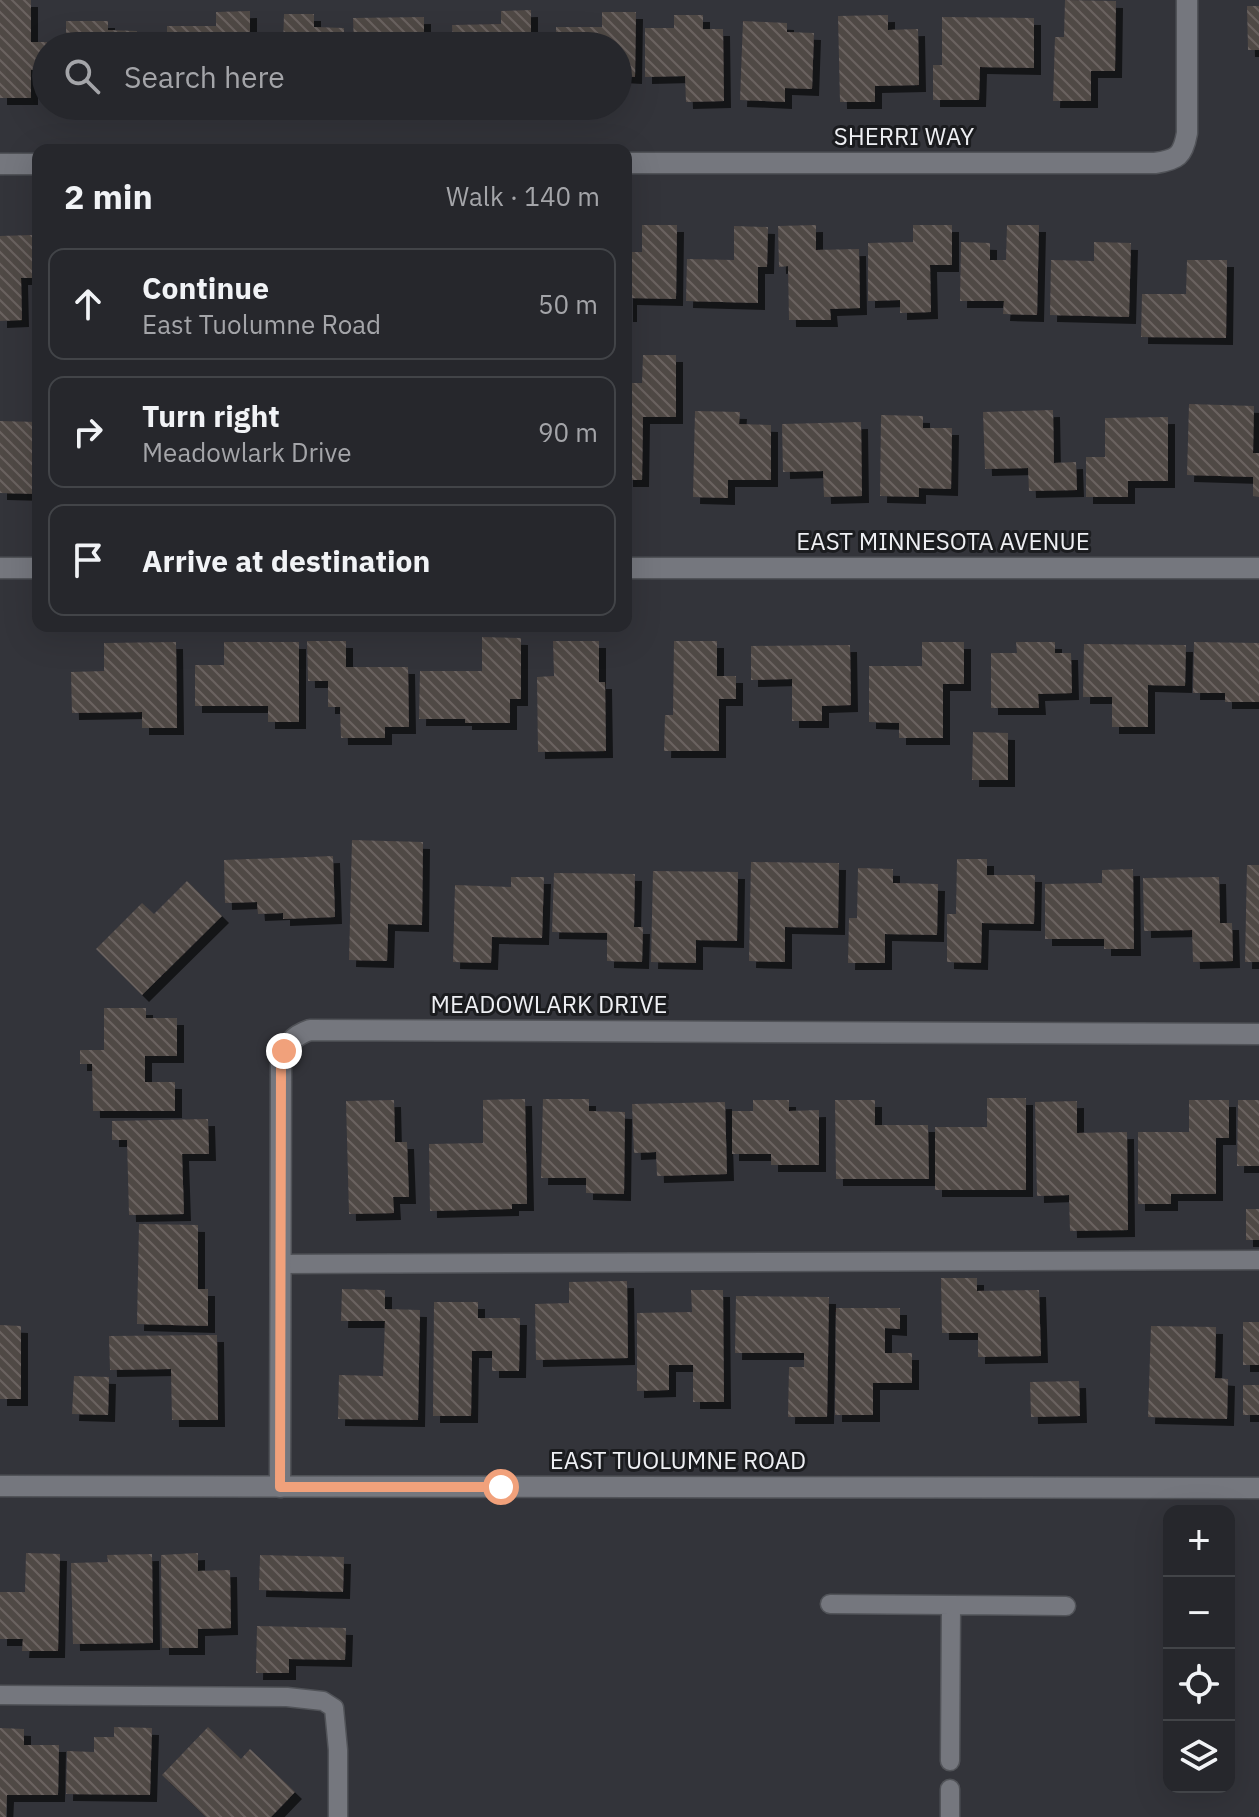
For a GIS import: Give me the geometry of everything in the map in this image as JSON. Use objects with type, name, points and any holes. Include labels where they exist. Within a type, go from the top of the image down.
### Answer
[{"type":"street","name":"SHERRI WAY","points":[[632,163],[1168,161],[1180,155],[1187,133],[1187,0]]},
{"type":"street","points":[[0,164],[32,164]]},
{"type":"street","points":[[0,568],[32,568]]},
{"type":"street","name":"EAST MINNESOTA AVENUE","points":[[632,568],[1259,568]]},
{"type":"street","name":"MEADOWLARK DRIVE","points":[[280,1487],[281,1063],[289,1041],[299,1034],[310,1030],[1259,1034]]},
{"type":"street","name":"EAST TUOLUMNE ROAD","points":[[0,1486],[1259,1488]]},
{"type":"lane","points":[[280,1264],[1259,1260]]},
{"type":"lane","points":[[830,1604],[1066,1606]]},
{"type":"lane","points":[[950,1761],[951,1605]]},
{"type":"lane","points":[[0,1695],[287,1697],[323,1701],[334,1708],[338,1750],[338,1817]]},
{"type":"lane","points":[[950,1789],[950,1817]]},
{"type":"building","points":[[0,0],[31,0],[31,98],[0,98]]},
{"type":"building","points":[[1065,0],[1116,1],[1115,71],[1091,71],[1091,101],[1053,101],[1055,37],[1064,37]]},
{"type":"building","points":[[1247,6],[1259,6],[1259,50],[1248,50]]},
{"type":"building","points":[[531,10],[531,32],[452,32],[452,25],[501,24],[501,11]]},
{"type":"building","points":[[250,11],[250,32],[167,32],[167,26],[216,26],[216,12]]},
{"type":"building","points":[[602,12],[636,12],[635,77],[632,77],[632,32],[556,32],[556,27],[602,27]]},
{"type":"building","points":[[284,14],[314,14],[314,27],[344,28],[344,32],[283,32]]},
{"type":"building","points":[[674,15],[703,15],[703,29],[723,29],[724,101],[686,102],[685,76],[645,77],[645,28],[674,28]]},
{"type":"building","points":[[888,15],[888,30],[918,29],[919,85],[875,86],[875,102],[840,102],[838,16]]},
{"type":"building","points":[[424,17],[424,32],[354,32],[353,18]]},
{"type":"building","points":[[942,17],[1034,18],[1034,68],[980,67],[979,100],[933,100],[933,65],[942,65]]},
{"type":"building","points":[[66,21],[108,21],[108,30],[137,31],[137,32],[66,32]]},
{"type":"building","points":[[743,21],[787,23],[787,32],[814,33],[812,89],[785,88],[785,102],[740,100]]},
{"type":"building","points":[[642,225],[677,225],[676,299],[632,298],[632,252],[642,252]]},
{"type":"building","points":[[816,225],[816,250],[859,249],[860,308],[830,309],[831,320],[789,320],[788,266],[779,267],[778,226]]},
{"type":"building","points":[[913,225],[952,225],[952,265],[930,265],[931,312],[900,313],[900,300],[868,301],[868,243],[913,242]]},
{"type":"building","points":[[1007,225],[1039,225],[1037,315],[1003,314],[1004,301],[960,301],[961,242],[990,243],[990,260],[1006,260]]},
{"type":"building","points":[[734,226],[768,227],[767,267],[758,267],[758,303],[686,301],[687,259],[734,260]]},
{"type":"building","points":[[32,235],[32,278],[21,278],[22,320],[0,321],[0,236]]},
{"type":"building","points":[[1094,242],[1131,243],[1129,317],[1050,315],[1051,260],[1094,261]]},
{"type":"building","points":[[1187,260],[1227,260],[1226,338],[1141,337],[1142,294],[1186,294]]},
{"type":"building","points":[[643,355],[676,355],[676,417],[643,417],[642,480],[632,480],[632,383],[642,383]]},
{"type":"building","points":[[1189,404],[1254,406],[1253,453],[1259,453],[1259,497],[1253,496],[1253,477],[1187,475]]},
{"type":"building","points":[[1053,410],[1054,463],[1076,462],[1077,490],[1029,491],[1028,468],[985,469],[983,412]]},
{"type":"building","points":[[695,411],[740,412],[739,424],[771,425],[771,480],[728,480],[728,498],[693,497]]},
{"type":"building","points":[[881,415],[923,416],[923,428],[952,428],[951,489],[919,488],[919,497],[880,496]]},
{"type":"building","points":[[1168,417],[1168,481],[1128,481],[1128,497],[1086,497],[1086,457],[1105,457],[1105,418]]},
{"type":"building","points":[[0,421],[32,422],[32,494],[0,493]]},
{"type":"building","points":[[861,422],[862,496],[824,497],[823,471],[783,472],[782,424]]},
{"type":"building","points":[[482,637],[521,638],[521,699],[510,699],[510,723],[419,719],[420,671],[482,671]]},
{"type":"building","points":[[307,641],[346,641],[346,667],[408,667],[409,727],[385,727],[385,738],[341,738],[340,707],[328,707],[328,681],[308,681]]},
{"type":"building","points":[[553,641],[599,641],[599,682],[605,682],[606,751],[538,752],[537,677],[554,676]]},
{"type":"building","points":[[674,641],[717,641],[717,676],[736,676],[736,699],[719,699],[719,751],[664,751],[665,715],[673,715]]},
{"type":"building","points":[[176,642],[177,728],[142,728],[142,712],[72,713],[71,672],[104,671],[104,643]]},
{"type":"building","points":[[224,642],[299,642],[299,722],[268,722],[268,706],[195,706],[195,665],[224,665]]},
{"type":"building","points":[[922,642],[964,642],[964,684],[943,684],[943,738],[899,738],[899,723],[869,722],[869,666],[922,666]]},
{"type":"building","points":[[1016,642],[1055,642],[1055,653],[1071,653],[1072,693],[1038,694],[1039,708],[991,708],[991,653],[1017,653]]},
{"type":"building","points":[[1194,642],[1259,643],[1259,702],[1225,702],[1225,693],[1193,693]]},
{"type":"building","points":[[1084,644],[1186,645],[1185,686],[1148,685],[1148,727],[1112,727],[1112,697],[1083,697]]},
{"type":"building","points":[[850,645],[851,705],[822,706],[822,721],[792,721],[792,679],[751,680],[751,646]]},
{"type":"building","points":[[973,732],[1008,733],[1008,780],[972,780]]},
{"type":"building","points":[[352,840],[423,842],[422,925],[388,924],[387,961],[349,960]]},
{"type":"building","points":[[333,856],[335,917],[283,919],[283,913],[258,914],[257,902],[225,903],[224,860]]},
{"type":"building","points":[[957,859],[987,859],[987,875],[1035,875],[1034,924],[982,923],[981,963],[947,962],[947,914],[956,914]]},
{"type":"building","points":[[751,862],[839,863],[838,928],[785,927],[785,962],[749,961]]},
{"type":"building","points":[[1247,865],[1259,865],[1259,962],[1245,962]]},
{"type":"building","points":[[858,868],[893,869],[893,883],[938,884],[937,935],[885,934],[885,963],[848,963],[849,918],[857,918]]},
{"type":"building","points":[[1133,869],[1134,949],[1104,949],[1104,939],[1045,939],[1045,884],[1102,883],[1102,870]]},
{"type":"building","points":[[653,871],[738,872],[737,941],[696,940],[696,963],[651,962]]},
{"type":"building","points":[[554,873],[635,874],[634,927],[643,927],[642,962],[607,961],[607,933],[552,932]]},
{"type":"building","points":[[511,877],[544,877],[542,938],[492,937],[491,963],[453,962],[455,885],[511,887]]},
{"type":"building","points":[[1219,877],[1220,923],[1232,923],[1233,961],[1193,962],[1192,930],[1144,931],[1143,878]]},
{"type":"building","points":[[187,881],[222,916],[142,995],[96,949],[142,903],[154,914]]},
{"type":"building","points":[[104,1008],[146,1008],[146,1018],[177,1018],[177,1056],[145,1056],[145,1082],[175,1082],[175,1111],[93,1111],[92,1064],[80,1064],[80,1050],[104,1050]]},
{"type":"building","points":[[987,1098],[1026,1098],[1026,1190],[935,1190],[935,1127],[987,1127]]},
{"type":"building","points":[[525,1099],[527,1204],[512,1204],[512,1209],[430,1211],[429,1144],[483,1143],[483,1100]]},
{"type":"building","points":[[543,1099],[589,1099],[589,1111],[625,1112],[624,1194],[586,1193],[586,1178],[541,1178]]},
{"type":"building","points":[[394,1100],[395,1142],[407,1142],[409,1197],[393,1197],[394,1213],[349,1214],[346,1101]]},
{"type":"building","points":[[753,1100],[789,1100],[789,1111],[819,1110],[819,1165],[771,1165],[771,1154],[732,1154],[732,1111],[753,1111]]},
{"type":"building","points":[[835,1100],[875,1100],[875,1125],[928,1125],[929,1179],[836,1179]]},
{"type":"building","points":[[1189,1100],[1229,1100],[1229,1138],[1216,1138],[1216,1194],[1171,1194],[1171,1204],[1138,1204],[1138,1132],[1189,1132]]},
{"type":"building","points":[[1238,1100],[1259,1100],[1259,1166],[1237,1166]]},
{"type":"building","points":[[1077,1101],[1077,1133],[1127,1132],[1128,1230],[1070,1231],[1069,1195],[1037,1196],[1035,1102]]},
{"type":"building","points":[[725,1102],[727,1174],[657,1176],[656,1152],[634,1153],[632,1104]]},
{"type":"building","points":[[208,1119],[209,1154],[182,1154],[184,1214],[129,1215],[127,1140],[112,1140],[112,1121]]},
{"type":"building","points":[[1246,1209],[1259,1209],[1259,1240],[1246,1240]]},
{"type":"building","points":[[139,1224],[198,1225],[198,1289],[208,1289],[208,1326],[137,1324]]},
{"type":"building","points":[[941,1278],[977,1278],[977,1291],[1039,1290],[1041,1356],[978,1357],[978,1333],[942,1333]]},
{"type":"building","points":[[627,1281],[628,1358],[536,1360],[535,1304],[569,1303],[569,1282]]},
{"type":"building","points":[[342,1289],[385,1290],[385,1309],[420,1310],[418,1420],[338,1419],[339,1375],[383,1376],[385,1321],[341,1321]]},
{"type":"building","points":[[691,1290],[723,1290],[724,1402],[693,1402],[693,1365],[669,1365],[669,1390],[637,1391],[637,1313],[692,1312]]},
{"type":"building","points":[[736,1296],[829,1297],[827,1417],[788,1417],[789,1367],[804,1367],[804,1353],[735,1353]]},
{"type":"building","points":[[434,1302],[478,1302],[478,1318],[520,1318],[519,1371],[492,1371],[492,1351],[472,1351],[471,1416],[433,1416]]},
{"type":"building","points":[[836,1308],[900,1308],[900,1329],[885,1328],[885,1353],[912,1353],[912,1383],[873,1383],[873,1415],[835,1415]]},
{"type":"building","points":[[1243,1322],[1259,1322],[1259,1365],[1243,1365]]},
{"type":"building","points":[[0,1325],[21,1326],[21,1399],[0,1399]]},
{"type":"building","points":[[1151,1326],[1216,1327],[1215,1378],[1228,1379],[1227,1419],[1148,1417]]},
{"type":"building","points":[[217,1335],[218,1420],[172,1420],[171,1369],[110,1370],[109,1336]]},
{"type":"building","points":[[74,1376],[109,1377],[108,1415],[72,1414]]},
{"type":"building","points":[[1079,1381],[1080,1416],[1031,1417],[1030,1382]]},
{"type":"building","points":[[1243,1385],[1259,1385],[1259,1415],[1243,1415]]},
{"type":"building","points":[[26,1553],[60,1554],[58,1651],[22,1651],[23,1639],[0,1639],[0,1592],[25,1592]]},
{"type":"building","points":[[198,1553],[198,1571],[230,1570],[231,1628],[198,1629],[198,1648],[162,1648],[161,1555]]},
{"type":"building","points":[[152,1554],[153,1643],[73,1644],[71,1563],[108,1562],[107,1555]]},
{"type":"building","points":[[260,1555],[344,1557],[343,1592],[259,1590]]},
{"type":"building","points":[[257,1626],[346,1628],[345,1660],[289,1659],[289,1673],[256,1673]]},
{"type":"building","points":[[114,1727],[152,1728],[150,1795],[66,1794],[67,1751],[94,1752],[94,1737],[114,1737]]},
{"type":"building","points":[[208,1727],[241,1759],[250,1749],[295,1792],[271,1817],[206,1817],[162,1775]]},
{"type":"building","points":[[0,1728],[24,1729],[24,1745],[59,1745],[58,1795],[7,1795],[6,1817],[0,1817]]},
{"type":"route","points":[[284,1051],[281,1063],[280,1487],[501,1487]]}]
